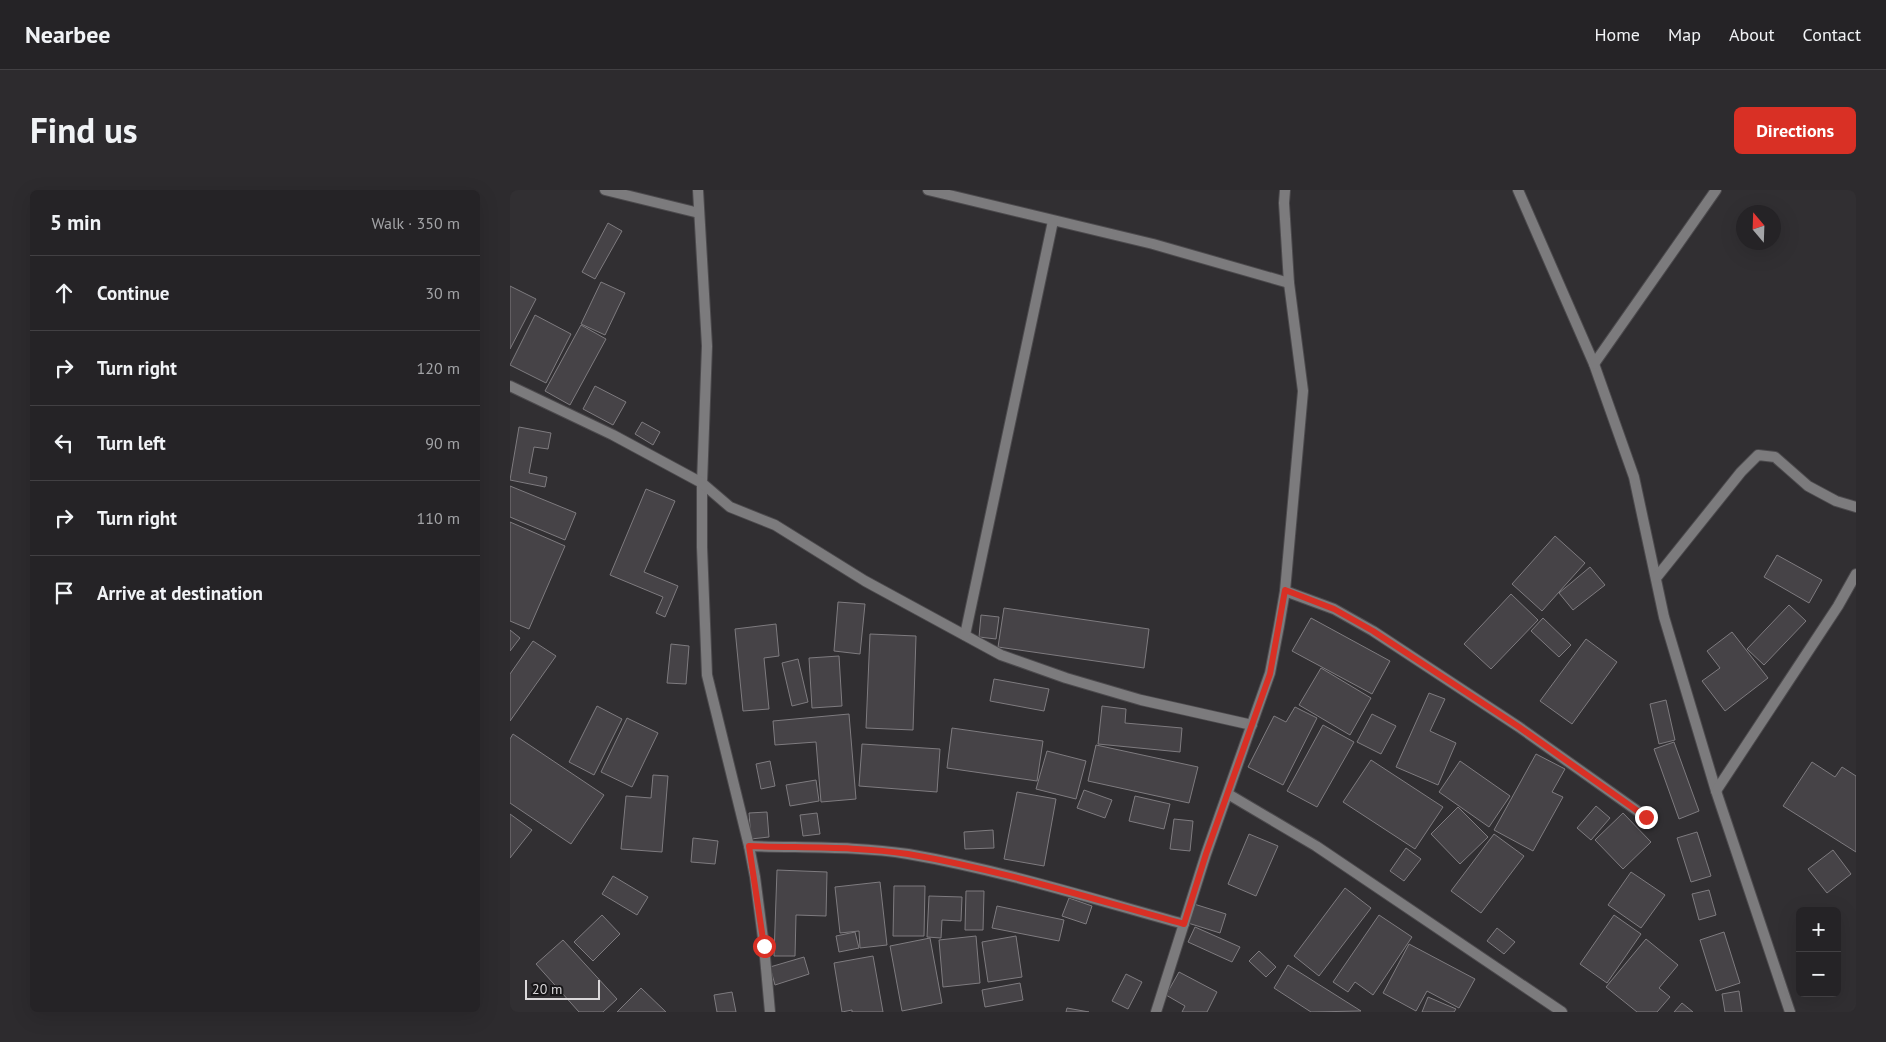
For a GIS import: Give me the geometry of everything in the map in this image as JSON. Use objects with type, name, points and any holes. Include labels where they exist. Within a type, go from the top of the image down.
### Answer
[{"type":"street","points":[[605,190],[700,213]]},
{"type":"street","points":[[698,190],[707,346],[702,483],[702,547],[708,675],[749,846],[764,946],[770,1012]]},
{"type":"street","points":[[928,190],[1153,244],[1289,282]]},
{"type":"street","points":[[1156,1012],[1206,854],[1270,674],[1285,590],[1303,391],[1289,282],[1284,203],[1285,190]]},
{"type":"street","points":[[1518,190],[1594,364],[1634,477],[1664,617],[1716,791],[1790,1012]]},
{"type":"street","points":[[1594,364],[1716,190]]},
{"type":"street","points":[[965,635],[1053,221]]},
{"type":"street","points":[[510,386],[613,435],[702,483],[730,507],[775,525],[865,581],[1001,655],[1066,678],[1141,700],[1252,725]]},
{"type":"street","points":[[1656,578],[1741,472],[1758,455],[1775,457],[1808,486],[1836,501],[1856,507]]},
{"type":"street","points":[[1716,791],[1838,606],[1856,574]]},
{"type":"street","points":[[1285,590],[1334,609],[1373,631],[1519,727],[1646,817]]},
{"type":"street","points":[[1228,794],[1316,846],[1562,1012]]},
{"type":"street","points":[[749,846],[907,854],[1008,876],[1184,924]]},
{"type":"building","points":[[608,223],[622,231],[595,279],[582,272]]},
{"type":"building","points":[[601,282],[625,293],[605,335],[581,324]]},
{"type":"building","points":[[510,286],[536,299],[510,349]]},
{"type":"building","points":[[535,315],[571,334],[546,383],[510,365]]},
{"type":"building","points":[[581,325],[606,339],[570,405],[545,391]]},
{"type":"building","points":[[595,386],[626,402],[613,425],[583,409]]},
{"type":"building","points":[[642,422],[660,432],[653,445],[635,434]]},
{"type":"building","points":[[519,427],[551,433],[548,449],[534,447],[529,473],[547,477],[545,487],[510,480]]},
{"type":"building","points":[[510,486],[576,513],[565,540],[510,517]]},
{"type":"building","points":[[646,489],[675,501],[644,572],[678,586],[665,617],[656,613],[663,597],[610,575]]},
{"type":"building","points":[[510,522],[565,546],[529,629],[510,621]]},
{"type":"building","points":[[1555,536],[1585,563],[1542,611],[1512,584]]},
{"type":"building","points":[[1777,555],[1822,580],[1809,603],[1764,577]]},
{"type":"building","points":[[1590,567],[1605,585],[1573,610],[1559,593]]},
{"type":"building","points":[[1511,594],[1538,620],[1491,669],[1464,644]]},
{"type":"building","points":[[838,602],[865,604],[860,654],[834,651]]},
{"type":"building","points":[[1789,605],[1806,621],[1764,665],[1747,649]]},
{"type":"building","points":[[1004,608],[1149,629],[1144,668],[998,647]]},
{"type":"building","points":[[981,615],[999,617],[996,639],[979,637]]},
{"type":"building","points":[[1311,618],[1390,661],[1372,694],[1292,651]]},
{"type":"building","points":[[1543,618],[1571,645],[1559,657],[1531,631]]},
{"type":"building","points":[[776,624],[779,656],[764,658],[769,709],[743,711],[735,629]]},
{"type":"building","points":[[510,630],[520,638],[510,651]]},
{"type":"building","points":[[1732,632],[1768,678],[1725,711],[1702,681],[1720,668],[1707,651]]},
{"type":"building","points":[[870,634],[916,636],[913,730],[866,728]]},
{"type":"building","points":[[1586,639],[1617,662],[1572,724],[1540,701]]},
{"type":"building","points":[[533,641],[556,656],[510,721],[510,674]]},
{"type":"building","points":[[671,644],[689,646],[686,684],[667,683]]},
{"type":"building","points":[[839,656],[842,706],[812,708],[809,658]]},
{"type":"building","points":[[798,659],[808,702],[792,706],[782,663]]},
{"type":"building","points":[[1321,668],[1371,698],[1350,735],[1299,705]]},
{"type":"building","points":[[994,679],[1049,689],[1044,711],[990,701]]},
{"type":"building","points":[[1429,693],[1445,699],[1430,731],[1456,743],[1438,785],[1396,767]]},
{"type":"building","points":[[1666,700],[1675,740],[1659,744],[1650,704]]},
{"type":"building","points":[[597,706],[622,719],[594,775],[569,762]]},
{"type":"building","points":[[1102,706],[1126,709],[1125,723],[1182,728],[1180,752],[1098,744]]},
{"type":"building","points":[[1295,707],[1317,718],[1283,785],[1248,767],[1274,716],[1286,722]]},
{"type":"building","points":[[849,714],[856,799],[821,802],[816,742],[775,745],[773,721]]},
{"type":"building","points":[[1372,714],[1396,726],[1381,754],[1357,742]]},
{"type":"building","points":[[627,718],[658,733],[632,787],[601,772]]},
{"type":"building","points":[[1323,725],[1354,742],[1317,807],[1287,791]]},
{"type":"building","points":[[952,728],[1043,741],[1037,781],[947,768]]},
{"type":"building","points":[[513,734],[604,795],[571,844],[510,803],[510,739]]},
{"type":"building","points":[[1674,742],[1699,811],[1679,819],[1654,749]]},
{"type":"building","points":[[862,744],[940,749],[937,792],[859,786]]},
{"type":"building","points":[[1096,745],[1198,767],[1189,803],[1088,781]]},
{"type":"building","points":[[1047,751],[1086,761],[1076,799],[1036,789]]},
{"type":"building","points":[[1536,754],[1565,769],[1552,792],[1563,797],[1533,851],[1494,830]]},
{"type":"building","points":[[1371,760],[1443,807],[1415,849],[1343,802]]},
{"type":"building","points":[[770,761],[775,786],[761,789],[756,764]]},
{"type":"building","points":[[1460,761],[1510,796],[1489,827],[1439,792]]},
{"type":"building","points":[[1812,762],[1835,777],[1842,767],[1856,776],[1856,852],[1783,806]]},
{"type":"building","points":[[653,775],[668,776],[662,852],[621,849],[626,796],[651,798]]},
{"type":"building","points":[[816,780],[819,801],[790,806],[786,785]]},
{"type":"building","points":[[1084,790],[1112,800],[1105,818],[1077,808]]},
{"type":"building","points":[[1017,792],[1056,799],[1044,866],[1004,859]]},
{"type":"building","points":[[1135,796],[1170,804],[1164,829],[1129,821]]},
{"type":"building","points":[[1596,806],[1610,818],[1591,840],[1577,828]]},
{"type":"building","points":[[1458,807],[1488,837],[1460,864],[1431,834]]},
{"type":"building","points":[[767,812],[769,837],[751,839],[749,813]]},
{"type":"building","points":[[817,813],[820,834],[803,836],[800,815]]},
{"type":"building","points":[[1623,813],[1651,842],[1623,869],[1595,840]]},
{"type":"building","points":[[510,814],[532,830],[510,858]]},
{"type":"building","points":[[1174,819],[1193,821],[1190,851],[1170,849]]},
{"type":"building","points":[[993,830],[994,848],[965,849],[964,832]]},
{"type":"building","points":[[1697,832],[1711,876],[1691,882],[1677,838]]},
{"type":"building","points":[[1249,834],[1278,846],[1256,896],[1228,884]]},
{"type":"building","points":[[1494,834],[1524,856],[1481,913],[1451,891]]},
{"type":"building","points":[[693,838],[718,841],[715,864],[691,862]]},
{"type":"building","points":[[1406,848],[1421,859],[1404,881],[1390,871]]},
{"type":"building","points":[[1833,850],[1851,874],[1827,893],[1808,869]]},
{"type":"building","points":[[777,870],[827,872],[826,916],[796,915],[795,956],[774,956]]},
{"type":"building","points":[[1631,872],[1665,895],[1641,928],[1608,905]]},
{"type":"building","points":[[613,876],[648,897],[637,915],[602,894]]},
{"type":"building","points":[[880,882],[887,945],[860,948],[859,931],[840,933],[835,887]]},
{"type":"building","points":[[894,886],[925,886],[924,936],[893,936]]},
{"type":"building","points":[[1345,888],[1371,908],[1319,976],[1294,956]]},
{"type":"building","points":[[1709,890],[1716,915],[1699,920],[1692,894]]},
{"type":"building","points":[[966,891],[984,891],[983,930],[965,930]]},
{"type":"building","points":[[929,896],[962,897],[961,921],[942,920],[941,938],[927,937]]},
{"type":"building","points":[[1069,898],[1092,906],[1086,924],[1062,916]]},
{"type":"building","points":[[1194,904],[1226,914],[1220,933],[1188,923]]},
{"type":"building","points":[[997,906],[1064,920],[1059,941],[992,928]]},
{"type":"building","points":[[602,915],[620,934],[593,961],[574,942]]},
{"type":"building","points":[[1379,915],[1412,937],[1373,995],[1355,982],[1348,992],[1333,982]]},
{"type":"building","points":[[1614,915],[1641,934],[1607,983],[1580,964]]},
{"type":"building","points":[[1195,927],[1240,947],[1232,962],[1188,942]]},
{"type":"building","points":[[1497,928],[1515,942],[1504,954],[1487,941]]},
{"type":"building","points":[[855,932],[859,948],[839,952],[836,936]]},
{"type":"building","points":[[1724,932],[1740,983],[1716,991],[1700,940]]},
{"type":"building","points":[[976,936],[980,983],[943,987],[939,940]]},
{"type":"building","points":[[1016,936],[1022,977],[988,982],[982,942]]},
{"type":"building","points":[[930,938],[942,1003],[902,1011],[890,946]]},
{"type":"building","points":[[1646,939],[1678,965],[1659,988],[1670,997],[1657,1012],[1637,1012],[1606,987]]},
{"type":"building","points":[[563,940],[617,999],[603,1012],[579,1012],[536,964]]},
{"type":"building","points":[[1409,944],[1475,979],[1459,1008],[1427,991],[1416,1011],[1383,993]]},
{"type":"building","points":[[1259,951],[1276,967],[1266,977],[1249,961]]},
{"type":"building","points":[[873,956],[883,1012],[852,1012],[852,1010],[842,1012],[834,963]]},
{"type":"building","points":[[804,957],[809,974],[775,985],[770,967]]},
{"type":"building","points":[[1288,965],[1361,1011],[1311,1012],[1274,988]]},
{"type":"building","points":[[1179,972],[1217,992],[1207,1012],[1182,1012],[1185,1006],[1166,995]]},
{"type":"building","points":[[1126,974],[1142,982],[1128,1009],[1112,1001]]},
{"type":"building","points":[[1020,983],[1023,1000],[985,1007],[982,990]]},
{"type":"building","points":[[641,988],[666,1012],[617,1012]]},
{"type":"building","points":[[1739,991],[1742,1012],[1725,1012],[1722,994]]},
{"type":"building","points":[[732,992],[736,1012],[717,1012],[714,995]]},
{"type":"building","points":[[1428,997],[1456,1009],[1454,1012],[1422,1012]]},
{"type":"building","points":[[1682,1003],[1693,1012],[1674,1012]]},
{"type":"building","points":[[1067,1008],[1089,1012],[1066,1012]]},
{"type":"route","points":[[764,946],[749,846],[907,854],[1008,876],[1184,924],[1206,854],[1270,674],[1285,590],[1334,609],[1373,631],[1519,727],[1646,817]]}]
